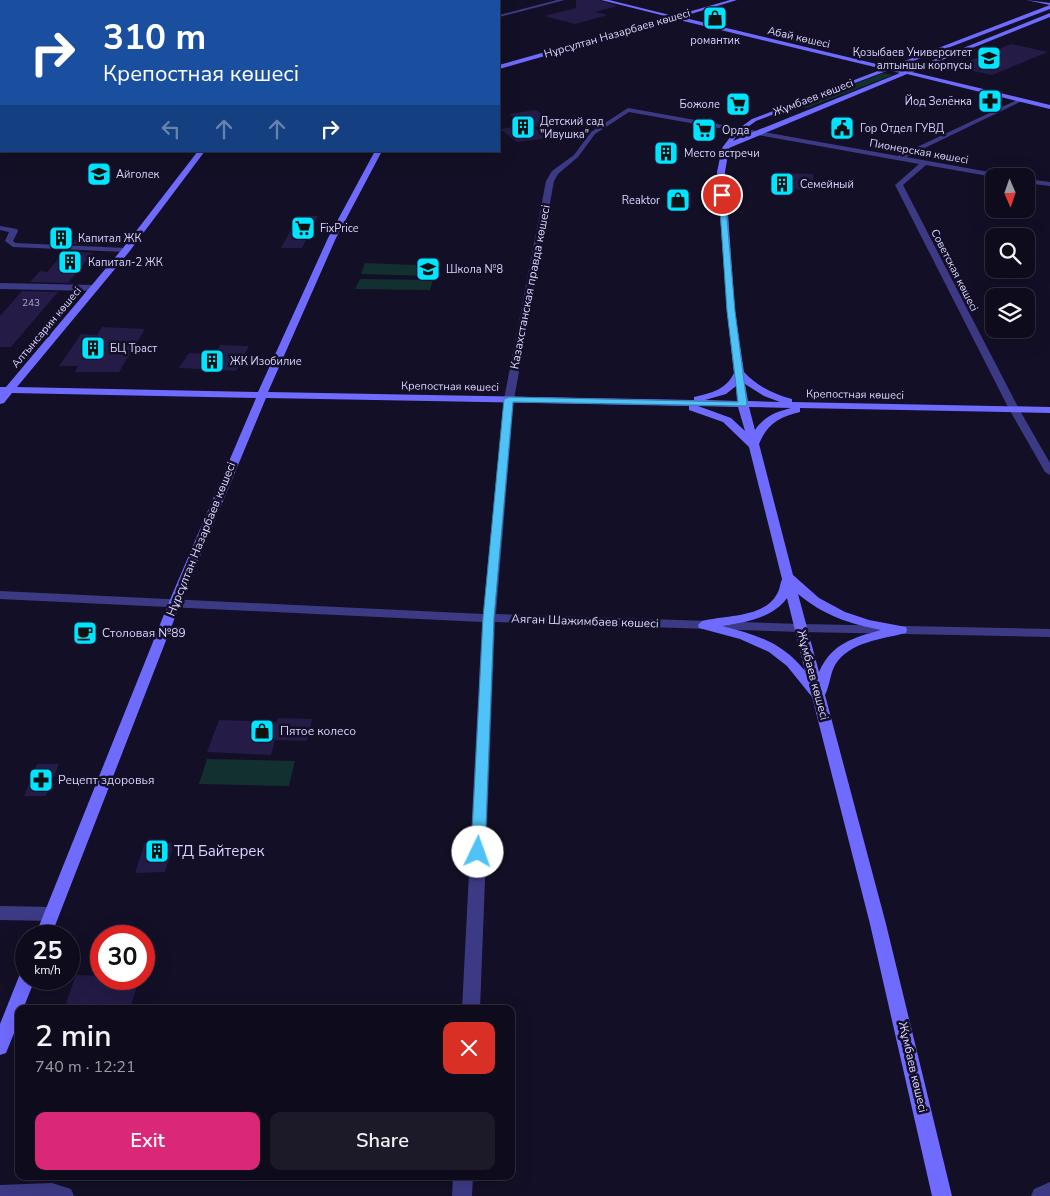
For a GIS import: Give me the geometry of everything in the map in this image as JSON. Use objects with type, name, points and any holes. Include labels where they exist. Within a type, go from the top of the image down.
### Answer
[{"type":"main road","name":"Абай көшесі","points":[[602,0],[1050,107]]},
{"type":"main road","name":"Нұрсұлтан Назарбаев көшесі","points":[[500,67],[735,0]]},
{"type":"main road","points":[[1028,0],[1050,5]]},
{"type":"main road","name":"Жұмбаев көшесі","points":[[942,1196],[878,924],[743,404],[726,265],[720,172],[725,148],[740,130],[754,120],[1050,5]]},
{"type":"main road","points":[[634,8],[652,18],[649,23],[639,27]]},
{"type":"main road","name":"Жұмбаев көшесі","points":[[725,148],[755,133],[1050,15]]},
{"type":"main road","points":[[639,27],[678,22],[710,26]]},
{"type":"main road","name":"Алтынсарин көшесі","points":[[0,401],[4,390],[126,250],[201,152]]},
{"type":"main road","name":"Нұрсұлтан Назарбаев көшесі","points":[[47,925],[176,602],[262,395],[332,238],[378,152]]},
{"type":"main road","points":[[668,403],[704,398],[723,392],[732,385],[739,372],[749,383],[765,394],[789,401],[821,406]]},
{"type":"main road","name":"Крепостная көшесі","points":[[4,390],[1050,410]]},
{"type":"main road","points":[[668,403],[722,417],[732,424],[753,445],[758,433],[770,420],[786,413],[821,406]]},
{"type":"main road","points":[[704,625],[750,615],[773,606],[785,594],[787,574]]},
{"type":"main road","points":[[787,574],[805,594],[828,610],[860,622],[902,630]]},
{"type":"main road","points":[[704,625],[752,640],[775,650],[793,666],[819,697]]},
{"type":"main road","points":[[819,697],[822,675],[836,653],[857,642],[902,630]]},
{"type":"main road","points":[[16,1005],[22,990]]},
{"type":"main road","points":[[0,1047],[15,1008]]},
{"type":"street","points":[[500,16],[563,0]]},
{"type":"street","points":[[897,159],[1021,100]]},
{"type":"street","name":"Пионерская көшесі","points":[[628,110],[985,174]]},
{"type":"street","name":"Казахстанская правда көшесі","points":[[471,1005],[489,618],[509,399],[551,178],[576,156],[593,133],[628,110]]},
{"type":"street","name":"Советская көшесі","points":[[923,164],[899,185],[1014,409],[1050,472]]},
{"type":"street","points":[[1035,182],[1050,184]]},
{"type":"street","points":[[0,228],[14,231],[9,241],[13,245],[126,250]]},
{"type":"street","points":[[0,286],[94,288]]},
{"type":"street","name":"Аяган Шажимбаев көшесі","points":[[0,595],[489,618],[801,628],[1050,633]]},
{"type":"street","points":[[0,913],[51,914]]},
{"type":"street","points":[[462,1196],[463,1180]]},
{"type":"street","points":[[1041,1196],[1050,1192]]},
{"type":"street","points":[[0,1195],[52,1193],[64,1196]]},
{"type":"green space","points":[[883,73],[893,75],[807,108],[798,106]]},
{"type":"green space","points":[[365,263],[440,266],[434,276],[361,274]]},
{"type":"green space","points":[[360,279],[433,280],[430,290],[355,289]]},
{"type":"green space","points":[[207,759],[295,761],[289,786],[199,784]]},
{"type":"building","points":[[576,0],[599,0],[617,6],[595,12],[608,15],[575,24],[544,16],[576,8]]},
{"type":"building","points":[[1011,44],[1048,52],[992,75],[954,67]]},
{"type":"building","name":"Детский сад \"Ивушка\"","points":[[536,110],[555,123],[533,127],[548,138],[517,142],[500,129],[524,125],[509,114]]},
{"type":"building","points":[[790,173],[813,174],[814,191],[790,189]]},
{"type":"building","points":[[298,216],[318,216],[302,248],[281,248]]},
{"type":"building","points":[[81,234],[107,235],[98,245],[72,244]]},
{"type":"building","name":"Капитал-2 ЖК","points":[[65,251],[93,253],[68,283],[30,282],[40,271],[47,272]]},
{"type":"building","points":[[22,291],[58,292],[11,347],[0,347],[0,316]]},
{"type":"building","name":"БЦ Траст","points":[[102,327],[145,329],[119,372],[75,372],[78,366],[59,366],[81,334],[97,335]]},
{"type":"building","name":"ЖК Изобилие","points":[[220,345],[249,346],[236,371],[179,368],[189,353],[215,354]]},
{"type":"building","name":"Пятое колесо","points":[[278,718],[312,719],[307,741],[275,740],[271,755],[207,752],[219,720],[277,722]]},
{"type":"building","name":"Рецепт здоровья","points":[[37,764],[59,764],[46,796],[24,796]]},
{"type":"building","name":"ТД Байтерек","points":[[145,842],[174,843],[165,872],[135,873]]},
{"type":"building","points":[[80,975],[90,976],[90,990],[136,990],[131,1005],[65,1005],[71,990],[80,990]]},
{"type":"place","name":"романтик","points":[[715,18]]},
{"type":"place","name":"Қозыбаев Университет алтыншы корпусы","points":[[989,58]]},
{"type":"place","name":"Йод Зелёнка","points":[[990,101]]},
{"type":"place","name":"Божоле","points":[[738,104]]},
{"type":"place","name":"Детский сад \"Ивушка\"","points":[[523,127]]},
{"type":"place","name":"Гор Отдел ГУВД","points":[[842,128]]},
{"type":"place","name":"Орда","points":[[704,130]]},
{"type":"place","name":"Место встречи","points":[[666,153]]},
{"type":"place","name":"Айголек","points":[[99,174]]},
{"type":"place","name":"Семейный","points":[[782,184]]},
{"type":"place","name":"Reaktor","points":[[678,200]]},
{"type":"place","name":"FixPrice","points":[[303,228]]},
{"type":"place","name":"Капитал ЖК","points":[[61,238]]},
{"type":"place","name":"Капитал-2 ЖК","points":[[70,262]]},
{"type":"place","name":"Школа №8","points":[[428,269]]},
{"type":"place","name":"БЦ Траст","points":[[93,348]]},
{"type":"place","name":"ЖК Изобилие","points":[[212,361]]},
{"type":"place","name":"Столовая №89","points":[[85,633]]},
{"type":"place","name":"Пятое колесо","points":[[262,731]]},
{"type":"place","name":"Рецепт здоровья","points":[[41,780]]},
{"type":"place","name":"ТД Байтерек","points":[[157,851]]},
{"type":"route","points":[[478,852],[489,618],[509,399],[743,404],[726,265],[722,195]]}]
